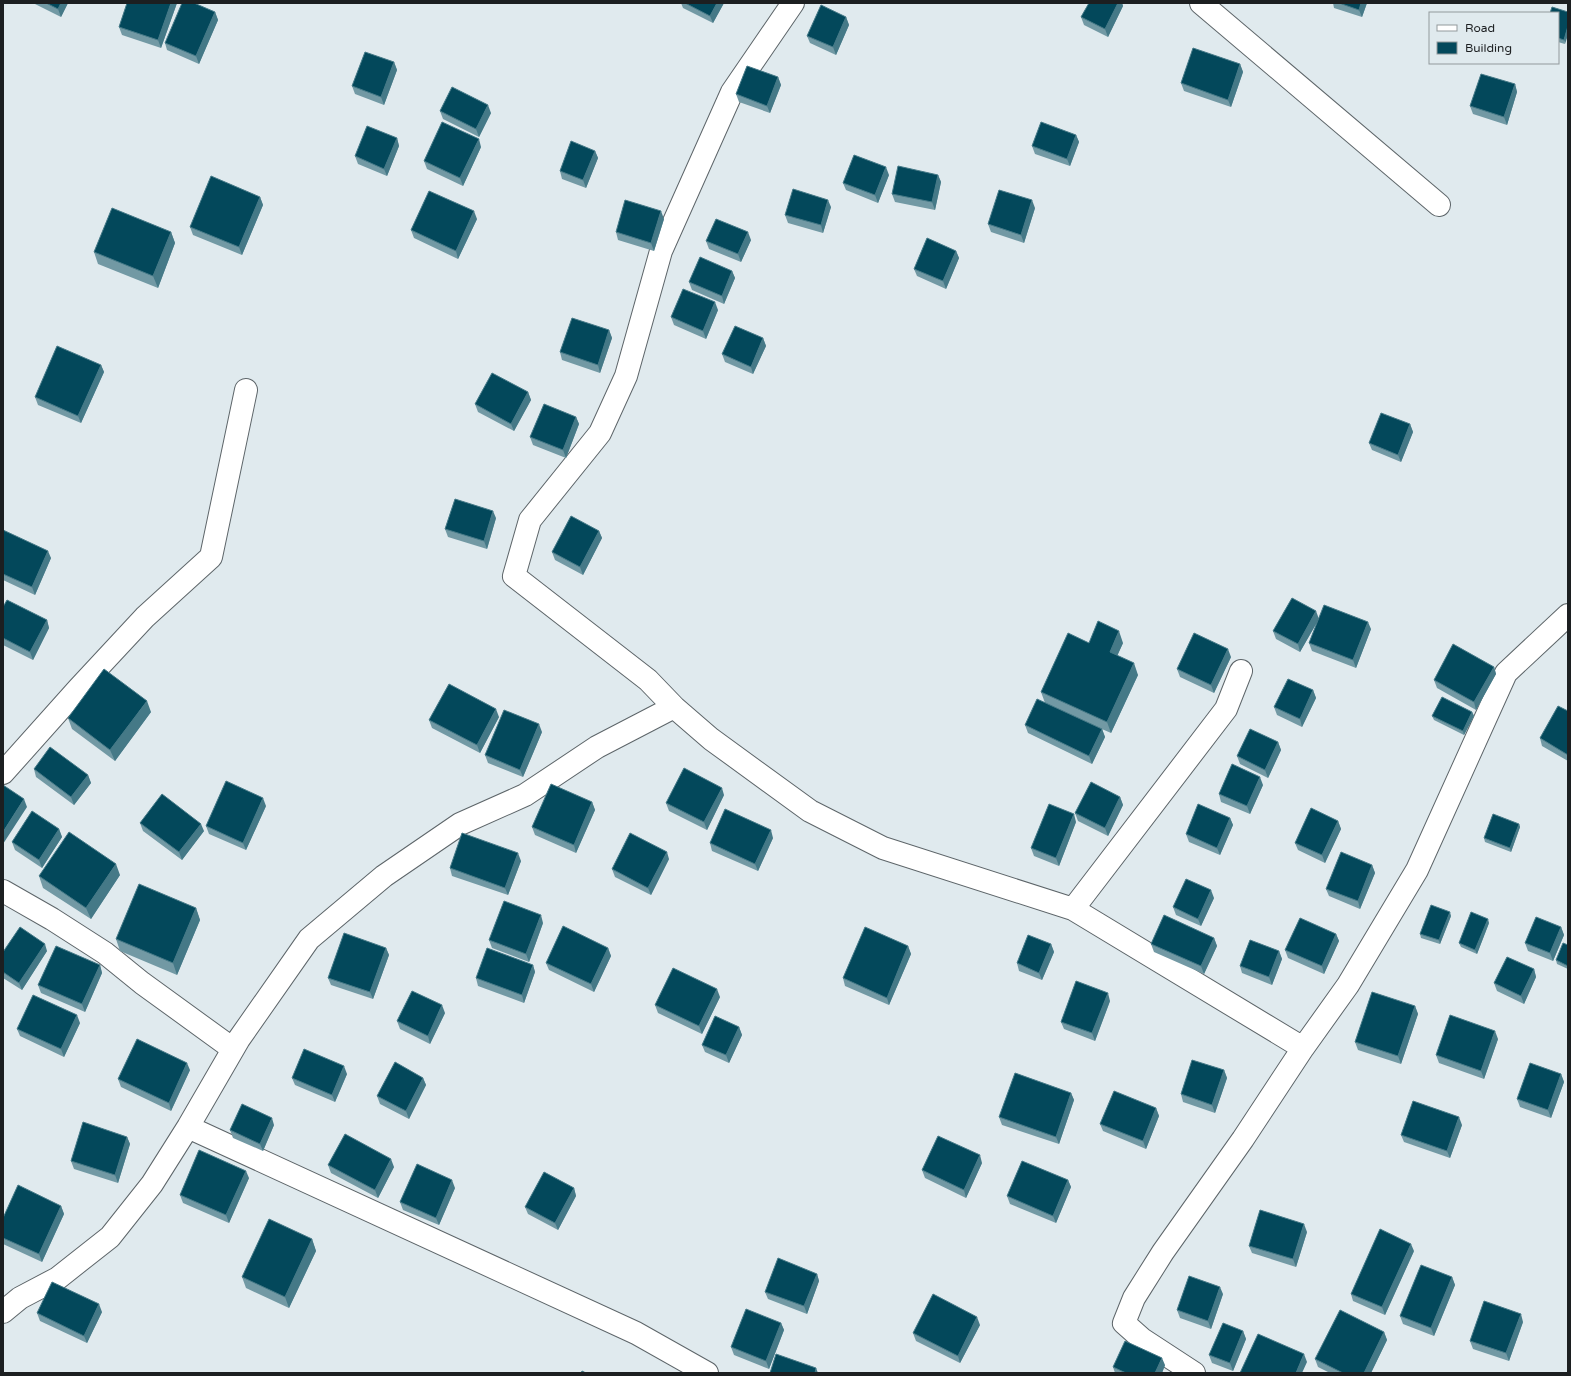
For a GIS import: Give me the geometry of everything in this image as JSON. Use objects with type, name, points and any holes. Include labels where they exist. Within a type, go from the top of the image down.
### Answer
[{"type":"street","points":[[793,3],[732,92],[661,251],[626,376],[600,433],[530,520],[514,576],[648,680],[674,708],[710,739],[810,811],[883,848],[1072,909],[1303,1048]]},
{"type":"street","points":[[1201,3],[1439,205]]},
{"type":"street","points":[[3,773],[145,617],[211,557],[246,390]]},
{"type":"street","points":[[1194,1373],[1142,1339],[1124,1323],[1134,1298],[1163,1252],[1243,1139],[1303,1048],[1348,985],[1417,870],[1506,673],[1568,615]]},
{"type":"street","points":[[1072,909],[1226,709],[1241,671]]},
{"type":"street","points":[[3,1312],[20,1298],[58,1278],[110,1237],[152,1184],[188,1127],[233,1049],[309,939],[384,876],[460,824],[525,796],[597,747],[674,708]]},
{"type":"street","points":[[3,891],[52,919],[105,953],[142,983],[233,1049]]},
{"type":"street","points":[[188,1127],[636,1333],[707,1373]]},
{"type":"building","points":[[46,3],[61,3],[58,9]]},
{"type":"building","points":[[127,3],[171,3],[158,40],[119,27]]},
{"type":"building","points":[[182,3],[194,3],[215,12],[196,56],[165,43]]},
{"type":"building","points":[[685,3],[717,3],[710,16]]},
{"type":"building","points":[[1089,3],[1118,3],[1105,29],[1081,17]]},
{"type":"building","points":[[1339,3],[1361,3],[1359,10]]},
{"type":"building","points":[[821,5],[846,17],[833,47],[807,36]]},
{"type":"building","points":[[1552,7],[1568,12],[1568,26],[1564,40],[1559,38],[1559,12],[1550,12]]},
{"type":"building","points":[[1193,48],[1240,64],[1228,100],[1181,83]]},
{"type":"building","points":[[365,52],[394,62],[381,97],[352,86]]},
{"type":"building","points":[[747,66],[778,77],[767,106],[736,94]]},
{"type":"building","points":[[1481,74],[1515,84],[1504,117],[1470,106]]},
{"type":"building","points":[[452,87],[488,105],[476,129],[440,111]]},
{"type":"building","points":[[442,122],[479,139],[460,178],[424,161]]},
{"type":"building","points":[[1041,122],[1076,135],[1067,159],[1032,146]]},
{"type":"building","points":[[367,126],[397,138],[384,169],[355,156]]},
{"type":"building","points":[[571,141],[595,151],[583,180],[560,171]]},
{"type":"building","points":[[854,155],[886,167],[875,195],[843,183]]},
{"type":"building","points":[[898,166],[938,175],[932,202],[892,194]]},
{"type":"building","points":[[211,176],[260,197],[239,247],[190,227]]},
{"type":"building","points":[[793,189],[828,200],[821,225],[785,215]]},
{"type":"building","points":[[999,190],[1032,200],[1021,235],[988,224]]},
{"type":"building","points":[[429,191],[474,211],[456,251],[411,230]]},
{"type":"building","points":[[625,200],[661,211],[651,243],[616,232]]},
{"type":"building","points":[[112,208],[171,232],[153,276],[94,252]]},
{"type":"building","points":[[716,219],[748,232],[738,254],[706,241]]},
{"type":"building","points":[[927,238],[956,251],[943,281],[914,269]]},
{"type":"building","points":[[700,257],[732,271],[722,296],[689,282]]},
{"type":"building","points":[[683,289],[715,302],[703,331],[671,317]]},
{"type":"building","points":[[572,318],[609,330],[598,365],[560,352]]},
{"type":"building","points":[[735,326],[763,338],[751,367],[722,354]]},
{"type":"building","points":[[57,346],[101,365],[78,416],[35,397]]},
{"type":"building","points":[[492,373],[528,392],[511,424],[475,404]]},
{"type":"building","points":[[544,404],[576,417],[563,450],[530,437]]},
{"type":"building","points":[[1381,413],[1410,424],[1398,455],[1369,443]]},
{"type":"building","points":[[455,499],[493,511],[484,541],[445,529]]},
{"type":"building","points":[[571,516],[599,531],[580,567],[552,552]]},
{"type":"building","points":[[3,530],[48,551],[32,587],[3,574]]},
{"type":"building","points":[[1292,598],[1316,611],[1298,644],[1273,631]]},
{"type":"building","points":[[7,600],[47,620],[30,652],[3,638],[3,607]]},
{"type":"building","points":[[1324,605],[1368,622],[1353,660],[1309,643]]},
{"type":"building","points":[[1098,621],[1119,631],[1110,652],[1134,663],[1107,722],[1041,692],[1068,633],[1089,643]]},
{"type":"building","points":[[1194,633],[1228,649],[1211,685],[1177,669]]},
{"type":"building","points":[[1453,644],[1494,667],[1474,702],[1434,680]]},
{"type":"building","points":[[104,669],[147,701],[110,750],[68,718]]},
{"type":"building","points":[[1288,679],[1313,690],[1300,719],[1274,707]]},
{"type":"building","points":[[449,684],[496,709],[477,745],[429,720]]},
{"type":"building","points":[[1442,697],[1472,712],[1463,731],[1432,716]]},
{"type":"building","points":[[1037,699],[1102,729],[1089,756],[1025,725]]},
{"type":"building","points":[[1558,706],[1568,711],[1568,755],[1540,738]]},
{"type":"building","points":[[504,710],[539,724],[520,770],[485,755]]},
{"type":"building","points":[[1250,729],[1278,742],[1265,770],[1237,756]]},
{"type":"building","points":[[50,747],[88,775],[71,797],[34,769]]},
{"type":"building","points":[[1232,764],[1260,777],[1247,806],[1219,794]]},
{"type":"building","points":[[684,768],[722,788],[704,822],[666,803]]},
{"type":"building","points":[[226,781],[263,798],[243,843],[206,826]]},
{"type":"building","points":[[1091,782],[1120,797],[1105,828],[1075,813]]},
{"type":"building","points":[[551,784],[592,802],[574,845],[532,827]]},
{"type":"building","points":[[3,785],[24,799],[3,832]]},
{"type":"building","points":[[162,794],[201,824],[179,852],[140,823]]},
{"type":"building","points":[[1049,804],[1074,814],[1056,858],[1031,848]]},
{"type":"building","points":[[1198,804],[1230,818],[1217,848],[1186,834]]},
{"type":"building","points":[[1311,808],[1338,821],[1322,855],[1295,843]]},
{"type":"building","points":[[725,809],[771,830],[755,864],[710,843]]},
{"type":"building","points":[[32,811],[59,829],[39,860],[12,842]]},
{"type":"building","points":[[1493,814],[1519,824],[1510,848],[1484,838]]},
{"type":"building","points":[[69,832],[116,864],[86,908],[39,876]]},
{"type":"building","points":[[462,833],[518,853],[505,888],[450,868]]},
{"type":"building","points":[[630,833],[667,852],[648,888],[612,869]]},
{"type":"building","points":[[1341,852],[1372,865],[1358,901],[1326,889]]},
{"type":"building","points":[[1186,879],[1211,890],[1198,919],[1173,907]]},
{"type":"building","points":[[139,884],[196,908],[173,963],[116,939]]},
{"type":"building","points":[[504,901],[541,915],[526,954],[489,940]]},
{"type":"building","points":[[1431,905],[1450,912],[1439,940],[1420,934]]},
{"type":"building","points":[[1471,912],[1488,919],[1475,950],[1459,943]]},
{"type":"building","points":[[1164,915],[1214,938],[1201,966],[1151,944]]},
{"type":"building","points":[[1536,917],[1561,927],[1550,953],[1525,943]]},
{"type":"building","points":[[1300,918],[1336,934],[1322,966],[1285,950]]},
{"type":"building","points":[[563,926],[608,948],[591,984],[546,963]]},
{"type":"building","points":[[20,927],[45,944],[19,983],[3,972],[3,952]]},
{"type":"building","points":[[865,927],[908,946],[887,998],[843,978]]},
{"type":"building","points":[[344,933],[386,948],[370,992],[328,978]]},
{"type":"building","points":[[1028,935],[1051,944],[1039,973],[1017,963]]},
{"type":"building","points":[[1250,940],[1279,951],[1269,977],[1240,966]]},
{"type":"building","points":[[1563,943],[1568,945],[1568,966],[1556,960]]},
{"type":"building","points":[[56,946],[100,965],[82,1004],[38,985]]},
{"type":"building","points":[[487,948],[533,965],[522,995],[476,978]]},
{"type":"building","points":[[1507,957],[1534,969],[1521,996],[1494,983]]},
{"type":"building","points":[[673,968],[717,989],[699,1026],[655,1005]]},
{"type":"building","points":[[1076,981],[1108,993],[1092,1033],[1061,1022]]},
{"type":"building","points":[[412,991],[442,1005],[428,1036],[397,1021]]},
{"type":"building","points":[[1372,992],[1415,1006],[1398,1056],[1355,1042]]},
{"type":"building","points":[[33,995],[77,1015],[61,1049],[17,1029]]},
{"type":"building","points":[[1450,1015],[1495,1031],[1481,1071],[1436,1055]]},
{"type":"building","points":[[715,1016],[739,1027],[726,1055],[702,1045]]},
{"type":"building","points":[[137,1039],[187,1063],[169,1103],[118,1079]]},
{"type":"building","points":[[304,1049],[344,1066],[332,1095],[292,1078]]},
{"type":"building","points":[[1192,1060],[1224,1070],[1212,1105],[1181,1094]]},
{"type":"building","points":[[395,1062],[423,1078],[406,1111],[377,1096]]},
{"type":"building","points":[[1530,1063],[1561,1074],[1548,1110],[1517,1099]]},
{"type":"building","points":[[1015,1073],[1071,1093],[1056,1137],[999,1117]]},
{"type":"building","points":[[1114,1091],[1156,1108],[1143,1141],[1100,1124]]},
{"type":"building","points":[[1413,1101],[1459,1117],[1447,1151],[1401,1135]]},
{"type":"building","points":[[242,1104],[272,1118],[260,1144],[230,1130]]},
{"type":"building","points":[[83,1122],[127,1137],[115,1175],[71,1161]]},
{"type":"building","points":[[345,1134],[391,1159],[375,1190],[328,1165]]},
{"type":"building","points":[[938,1136],[980,1155],[964,1190],[922,1170]]},
{"type":"building","points":[[199,1150],[246,1171],[226,1215],[180,1195]]},
{"type":"building","points":[[1022,1161],[1068,1180],[1053,1216],[1007,1196]]},
{"type":"building","points":[[417,1164],[452,1180],[436,1218],[400,1202]]},
{"type":"building","points":[[544,1172],[574,1188],[555,1223],[525,1207]]},
{"type":"building","points":[[18,1185],[61,1206],[39,1254],[3,1238],[3,1218]]},
{"type":"building","points":[[1260,1210],[1304,1224],[1293,1259],[1249,1246]]},
{"type":"building","points":[[269,1219],[312,1239],[285,1297],[242,1277]]},
{"type":"building","points":[[1380,1229],[1411,1244],[1382,1307],[1351,1294]]},
{"type":"building","points":[[778,1258],[817,1274],[804,1306],[765,1292]]},
{"type":"building","points":[[1421,1265],[1452,1277],[1431,1328],[1400,1316]]},
{"type":"building","points":[[1189,1276],[1220,1287],[1208,1321],[1177,1310]]},
{"type":"building","points":[[52,1282],[99,1304],[84,1336],[37,1313]]},
{"type":"building","points":[[933,1294],[977,1317],[958,1356],[913,1333]]},
{"type":"building","points":[[1484,1301],[1521,1314],[1506,1353],[1470,1341]]},
{"type":"building","points":[[746,1309],[781,1323],[766,1361],[731,1347]]},
{"type":"building","points":[[1340,1310],[1384,1332],[1364,1373],[1343,1373],[1315,1359]]},
{"type":"building","points":[[1223,1323],[1243,1331],[1230,1363],[1209,1355]]},
{"type":"building","points":[[1258,1334],[1304,1354],[1296,1373],[1240,1373]]},
{"type":"building","points":[[1125,1341],[1162,1358],[1155,1373],[1126,1373],[1113,1367]]},
{"type":"building","points":[[776,1354],[816,1368],[815,1373],[770,1373]]}]
